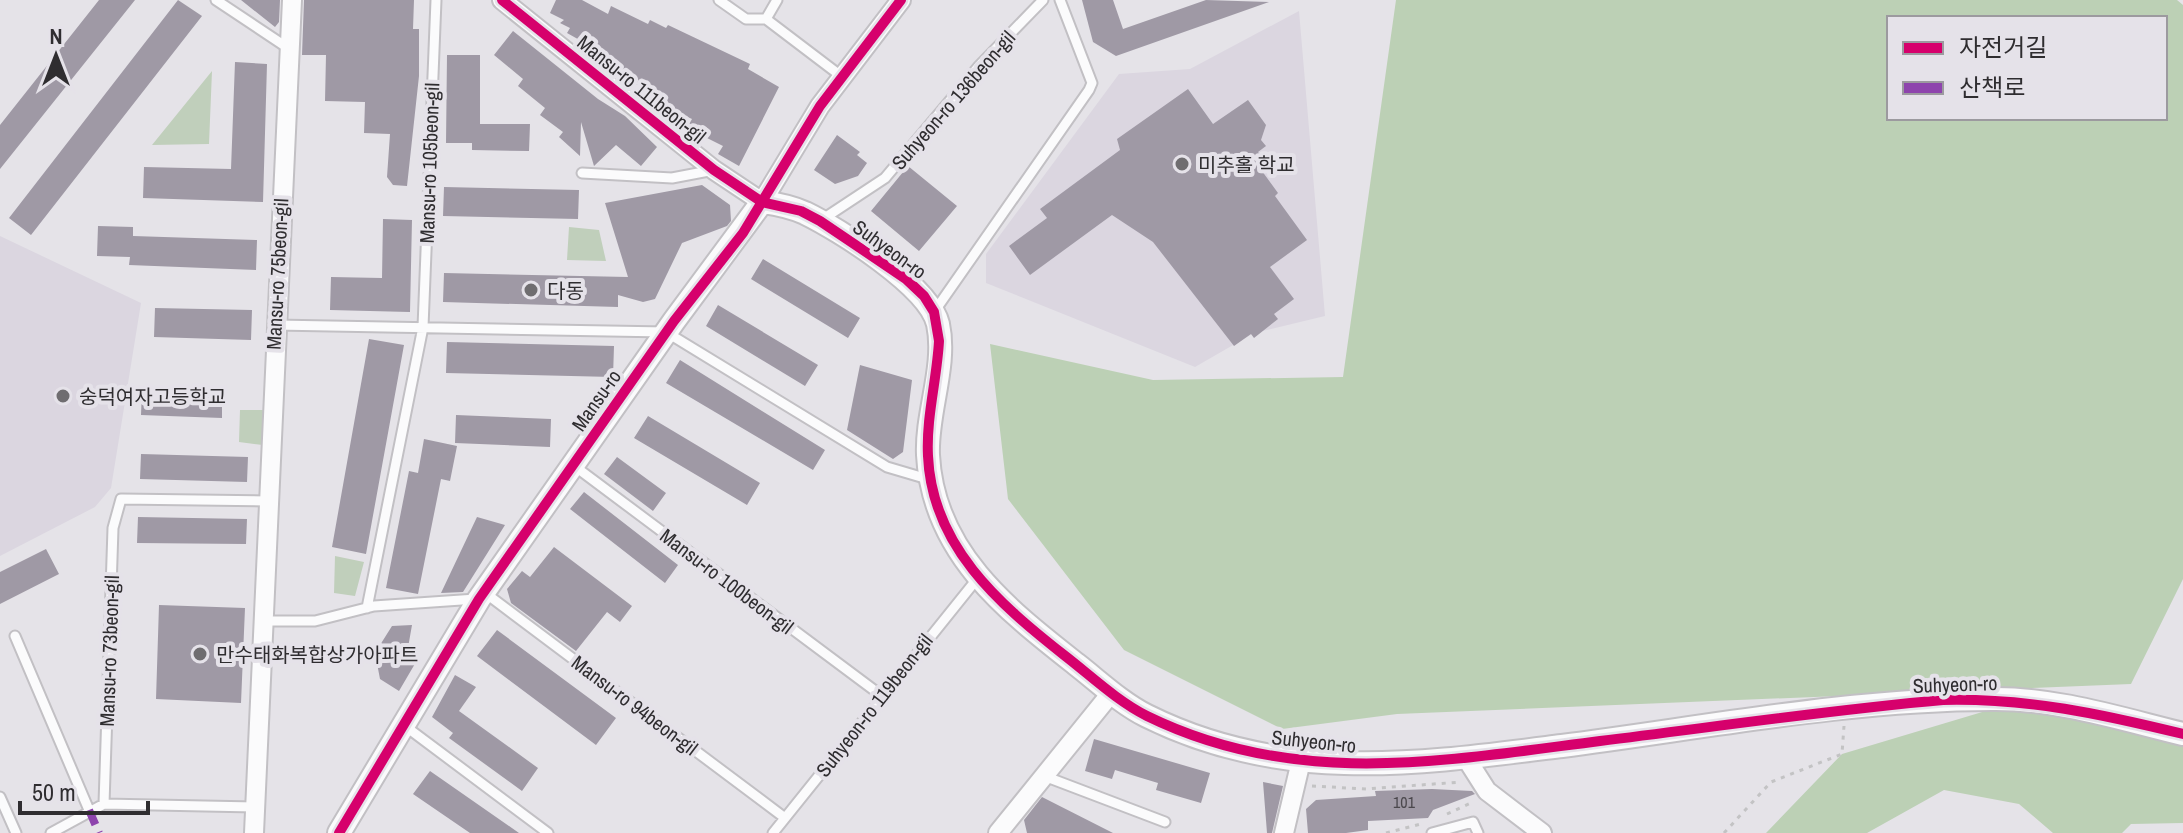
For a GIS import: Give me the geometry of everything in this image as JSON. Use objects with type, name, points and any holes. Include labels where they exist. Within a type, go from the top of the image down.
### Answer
[{"type":"street","name":"Mansu-ro 75beon-gil","points":[[254,833],[292,0]]},
{"type":"street","name":"Mansu-ro 111beon-gil","points":[[502,0],[714,170],[762,202]]},
{"type":"street","name":"Mansu-ro","points":[[339,833],[482,596],[666,332],[762,202],[804,130],[841,76],[901,0]]},
{"type":"street","name":"Suhyeon-ro","points":[[762,202],[801,211],[820,221],[906,279],[924,296],[934,312],[939,341],[929,425],[932,480],[950,536],[977,579],[1015,616],[1112,692],[1145,715],[1188,732],[1249,751],[1301,761],[1381,764],[1466,758],[1845,710],[1997,699],[2045,703],[2183,734]]},
{"type":"street","points":[[998,833],[1112,692]]},
{"type":"street","points":[[1466,758],[1487,791],[1542,833]]},
{"type":"street","points":[[1284,833],[1301,761]]},
{"type":"lane","points":[[216,0],[288,48]]},
{"type":"lane","name":"Mansu-ro 105beon-gil","points":[[367,608],[423,327],[436,0]]},
{"type":"lane","points":[[719,0],[746,19],[766,19],[841,76]]},
{"type":"lane","points":[[766,19],[777,0]]},
{"type":"lane","name":"Suhyeon-ro 136beon-gil","points":[[820,221],[885,178],[979,66],[1043,0]]},
{"type":"lane","points":[[934,312],[1092,83],[1060,0]]},
{"type":"lane","points":[[582,173],[672,178],[714,170]]},
{"type":"lane","points":[[275,325],[666,332],[887,467],[932,480]]},
{"type":"lane","name":"Mansu-ro 100beon-gil","points":[[573,465],[882,696]]},
{"type":"lane","name":"Mansu-ro 73beon-gil","points":[[104,804],[113,528],[121,499],[267,501]]},
{"type":"lane","name":"Suhyeon-ro 119beon-gil","points":[[773,833],[977,579]]},
{"type":"lane","points":[[262,621],[315,621],[367,608],[482,596]]},
{"type":"lane","name":"Mansu-ro 94beon-gil","points":[[482,596],[785,818]]},
{"type":"lane","points":[[15,636],[89,810]]},
{"type":"lane","points":[[405,726],[548,833]]},
{"type":"lane","points":[[1044,776],[1165,822]]},
{"type":"lane","points":[[0,797],[16,833]]},
{"type":"lane","points":[[51,833],[104,804],[255,807]]},
{"type":"lane","points":[[1432,833],[1473,822],[1478,833]]},
{"type":"path","points":[[1724,833],[1771,782],[1842,754],[1845,710]]},
{"type":"path","points":[[1299,786],[1366,789],[1469,781]]},
{"type":"path","points":[[1446,815],[1479,798]]},
{"type":"path","points":[[1386,833],[1423,823]]},
{"type":"shaded area","name":"미추홀 학교","points":[[1299,11],[1325,316],[1254,333],[1195,367],[986,283],[986,254],[1119,74],[1190,69]]},
{"type":"shaded area","name":"숭덕여자고등학교","points":[[0,236],[141,303],[111,488],[95,507],[0,556]]},
{"type":"green space","points":[[1396,0],[2177,0],[2183,5],[2183,579],[2131,684],[1397,714],[1282,729],[1124,650],[1008,499],[990,344],[1153,380],[1343,377]]},
{"type":"green space","points":[[212,71],[209,144],[152,145]]},
{"type":"green space","points":[[569,227],[599,230],[606,261],[567,260]]},
{"type":"green space","points":[[240,410],[264,410],[263,445],[239,442]]},
{"type":"green space","points":[[335,556],[364,562],[355,596],[334,593]]},
{"type":"green space","points":[[2019,701],[2183,739],[2183,823],[2131,824],[2122,833],[2053,833],[2019,804],[1944,790],[1867,833],[1766,833],[1842,754]]},
{"type":"building","points":[[99,0],[135,0],[0,169],[0,125]]},
{"type":"building","points":[[178,0],[202,16],[31,235],[9,218]]},
{"type":"building","points":[[241,0],[280,0],[279,22],[275,27]]},
{"type":"building","points":[[304,0],[414,0],[413,29],[419,29],[419,76],[407,186],[393,185],[387,177],[390,134],[364,133],[365,102],[325,101],[326,55],[302,55]]},
{"type":"building","points":[[556,0],[582,0],[608,14],[611,6],[648,24],[650,20],[666,28],[668,25],[750,64],[748,69],[779,87],[739,166],[718,154],[723,146],[687,128],[692,119],[655,102],[658,95],[622,77],[625,72],[588,54],[592,47],[567,33],[570,28],[560,23],[564,20],[550,13]]},
{"type":"building","points":[[1082,0],[1113,0],[1123,29],[1206,0],[1269,2],[1116,56],[1093,42]]},
{"type":"building","points":[[513,31],[598,99],[625,116],[657,147],[641,166],[616,145],[594,166],[581,122],[580,156],[559,137],[563,132],[540,115],[545,108],[518,86],[523,79],[494,55]]},
{"type":"building","points":[[447,55],[480,55],[480,124],[530,124],[529,151],[472,150],[472,143],[446,143]]},
{"type":"building","points":[[235,62],[267,64],[263,202],[143,198],[144,167],[231,169]]},
{"type":"building","name":"미추홀 학교","points":[[1188,89],[1213,124],[1248,100],[1266,125],[1261,140],[1266,146],[1258,152],[1266,162],[1259,167],[1278,193],[1275,196],[1307,240],[1270,267],[1294,299],[1274,314],[1278,319],[1254,338],[1251,334],[1234,346],[1153,242],[1112,215],[1030,275],[1009,246],[1047,218],[1040,209],[1120,150],[1117,139]]},
{"type":"building","points":[[837,135],[860,152],[857,155],[867,163],[858,176],[835,184],[814,170]]},
{"type":"building","points":[[908,166],[957,206],[919,251],[871,211]]},
{"type":"building","points":[[702,185],[730,205],[731,221],[727,226],[682,243],[655,299],[643,302],[618,295],[618,307],[443,302],[444,273],[628,277],[605,203]]},
{"type":"building","points":[[444,187],[579,190],[578,219],[443,216]]},
{"type":"building","points":[[383,219],[412,220],[410,312],[330,310],[331,277],[382,278]]},
{"type":"building","points":[[98,226],[133,227],[133,236],[257,240],[256,270],[129,265],[130,257],[97,256]]},
{"type":"building","points":[[763,259],[860,318],[848,338],[751,279]]},
{"type":"building","points":[[718,305],[818,365],[805,386],[706,326]]},
{"type":"building","points":[[155,308],[252,310],[251,340],[154,337]]},
{"type":"building","points":[[369,339],[404,345],[366,554],[332,547]]},
{"type":"building","points":[[447,342],[614,346],[613,377],[446,373]]},
{"type":"building","points":[[680,360],[825,450],[813,470],[666,383]]},
{"type":"building","points":[[860,365],[912,380],[903,452],[893,459],[847,430]]},
{"type":"building","points":[[142,389],[222,391],[222,418],[141,415]]},
{"type":"building","points":[[456,415],[551,419],[550,447],[455,443]]},
{"type":"building","points":[[648,416],[760,483],[747,505],[634,438]]},
{"type":"building","points":[[424,439],[457,446],[450,481],[441,479],[418,594],[386,588],[409,471],[418,473]]},
{"type":"building","points":[[141,454],[248,457],[247,482],[140,479]]},
{"type":"building","points":[[617,457],[666,493],[653,511],[604,474]]},
{"type":"building","points":[[584,492],[678,565],[665,583],[570,509]]},
{"type":"building","points":[[138,517],[247,519],[246,544],[137,543]]},
{"type":"building","points":[[477,517],[505,525],[463,592],[441,593]]},
{"type":"building","points":[[554,547],[632,606],[620,622],[607,612],[576,651],[511,603],[507,589],[522,571],[530,577]]},
{"type":"building","points":[[46,549],[59,574],[0,604],[0,572]]},
{"type":"building","name":"만수태화복합상가아파트","points":[[159,605],[245,608],[241,703],[156,699]]},
{"type":"building","points":[[412,625],[406,659],[416,662],[399,691],[380,679],[375,653],[392,626]]},
{"type":"building","points":[[497,630],[616,718],[596,745],[477,656]]},
{"type":"building","points":[[455,675],[476,687],[459,711],[538,768],[522,791],[449,738],[453,733],[432,717]]},
{"type":"building","points":[[1094,739],[1210,773],[1201,803],[1156,790],[1158,783],[1115,770],[1112,779],[1085,771]]},
{"type":"building","points":[[430,771],[519,833],[470,833],[413,794]]},
{"type":"building","points":[[1263,782],[1283,786],[1272,833],[1267,833]]},
{"type":"building","points":[[1375,791],[1472,791],[1475,794],[1433,810],[1428,818],[1368,821],[1368,830],[1346,833],[1308,833],[1306,809],[1316,800],[1376,796]]},
{"type":"building","points":[[1042,797],[1113,833],[1027,833],[1024,820]]},
{"type":"marked path","points":[[89,810],[99,833]]},
{"type":"cycle path","points":[[502,0],[714,170],[762,202],[801,211],[820,221],[906,279],[924,296],[934,312],[939,341],[928,456],[932,488],[955,545],[973,570],[1015,615],[1104,687],[1147,716],[1203,739],[1259,754],[1314,761],[1370,763],[1484,756],[1943,700],[2005,702],[2064,709],[2183,734]]},
{"type":"cycle path","points":[[339,833],[479,599],[674,321],[743,233],[820,106],[901,0]]},
{"type":"place","name":"미추홀 학교","points":[[1182,164]]},
{"type":"place","name":"다동","points":[[531,290]]},
{"type":"place","name":"숭덕여자고등학교","points":[[63,396]]},
{"type":"place","name":"만수태화복합상가아파트","points":[[200,654]]}]
